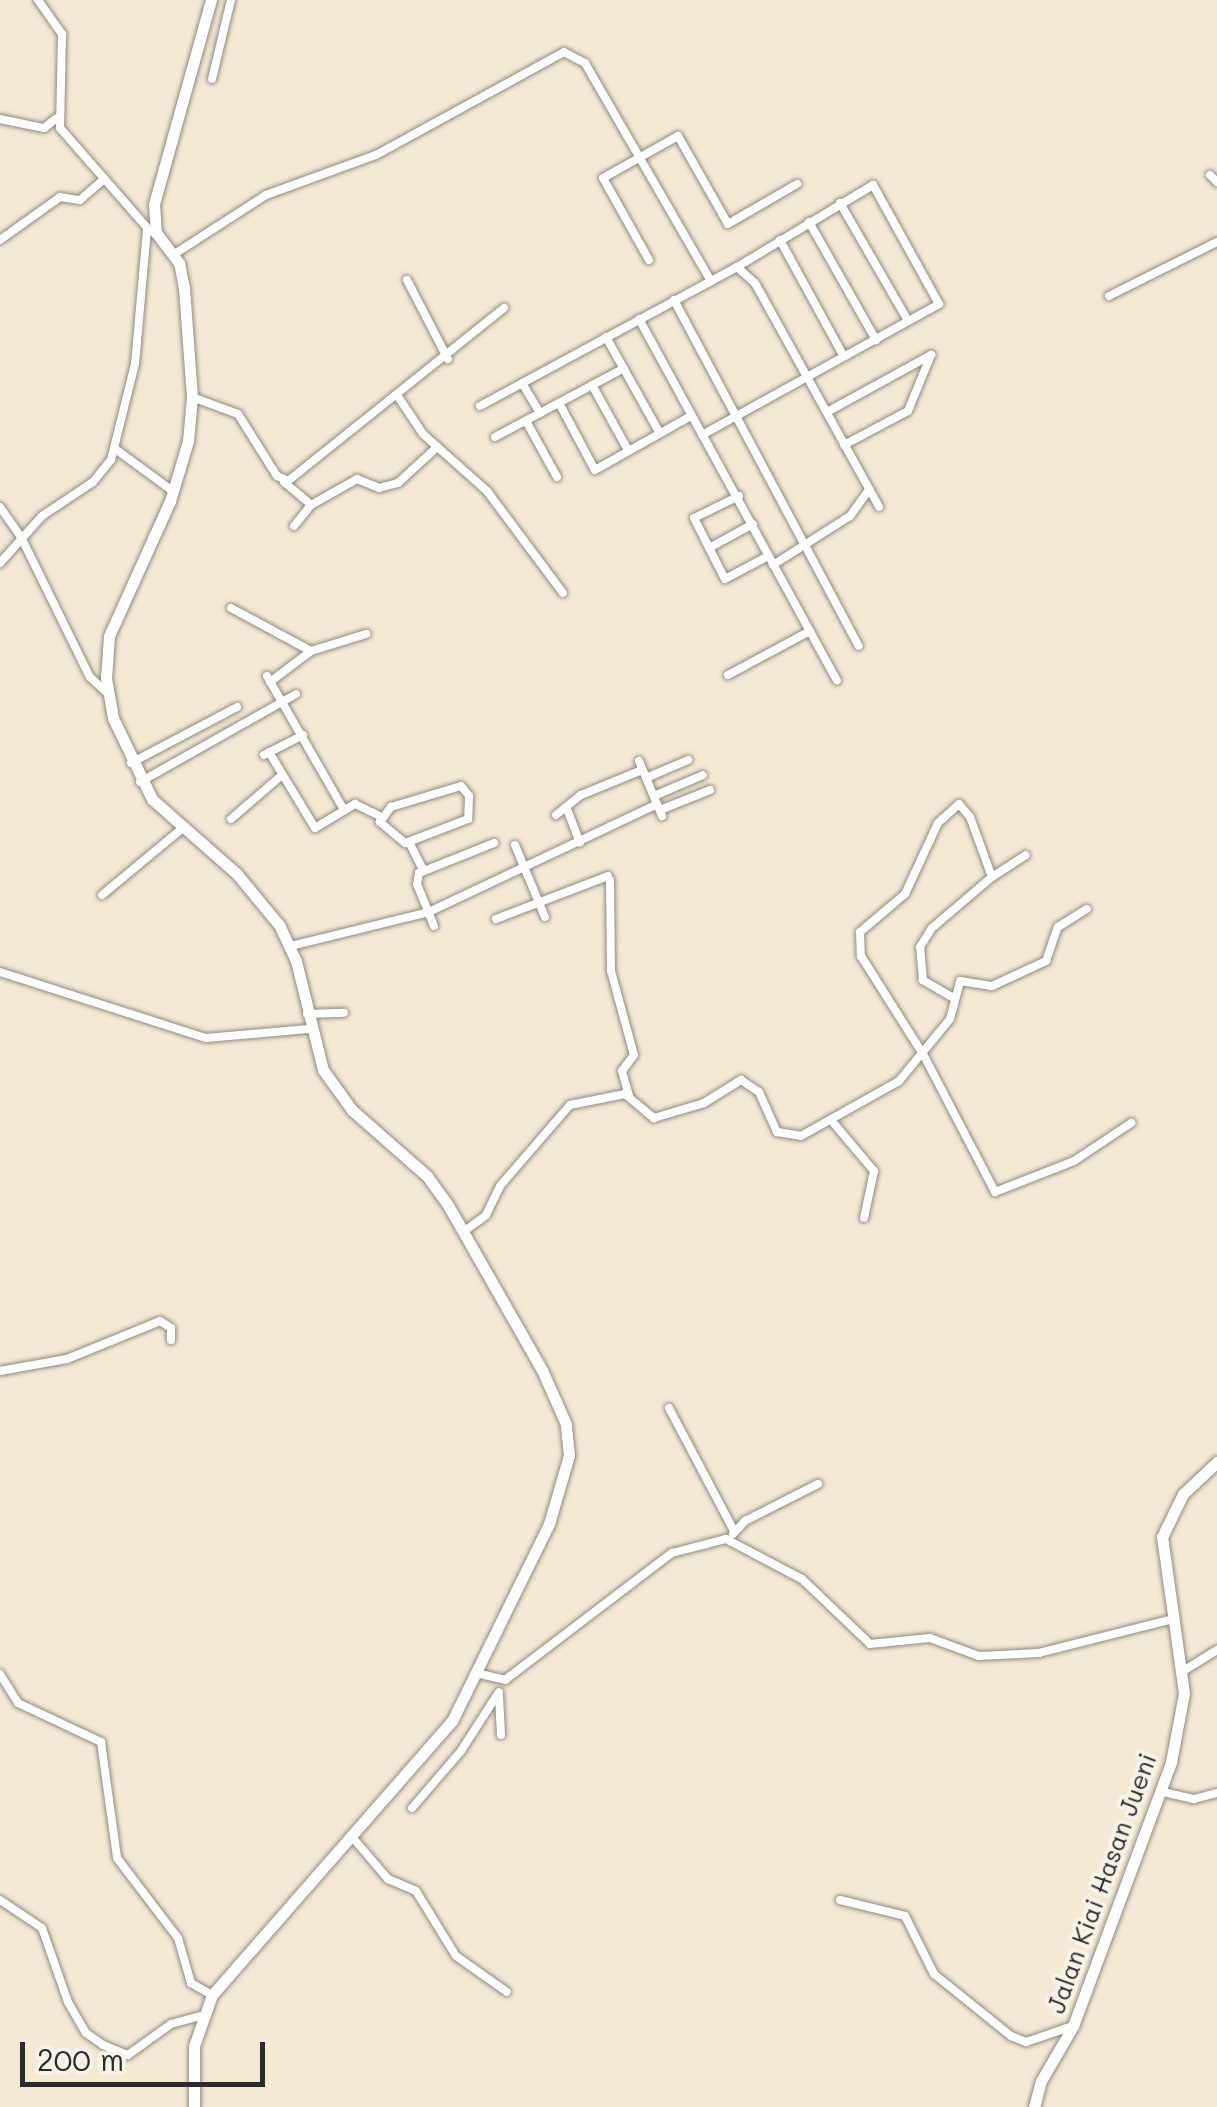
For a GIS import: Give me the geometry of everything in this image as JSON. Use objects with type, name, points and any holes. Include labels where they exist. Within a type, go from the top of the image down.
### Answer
[{"type":"street","points":[[38,0],[62,34],[58,118],[68,142],[173,255],[184,288],[192,397],[174,492],[114,619],[108,694],[131,763],[140,782],[248,886],[290,946],[318,1061],[338,1094],[428,1176],[542,1370],[569,1437],[564,1488],[480,1674],[440,1739],[212,1994],[201,2016],[193,2055],[194,2107]]},
{"type":"street","points":[[212,80],[220,5]]},
{"type":"street","points":[[0,563],[48,511],[93,482],[114,448],[136,364],[156,194],[220,5]]},
{"type":"street","points":[[173,255],[266,195],[376,155],[564,52],[585,63],[710,280]]},
{"type":"street","points":[[0,119],[44,128],[58,118]]},
{"type":"street","points":[[649,260],[603,178],[678,136],[728,224],[797,184]]},
{"type":"street","points":[[0,240],[60,198],[80,200],[103,180]]},
{"type":"street","points":[[480,406],[736,267],[873,185],[939,304],[876,340],[804,373],[702,436]]},
{"type":"street","points":[[840,203],[908,321]]},
{"type":"street","points":[[809,222],[876,340]]},
{"type":"street","points":[[780,240],[843,355]]},
{"type":"street","points":[[1109,296],[1217,242]]},
{"type":"street","points":[[736,267],[755,283],[880,507]]},
{"type":"street","points":[[407,280],[448,359]]},
{"type":"street","points":[[674,300],[859,646]]},
{"type":"street","points":[[284,481],[399,398],[504,308]]},
{"type":"street","points":[[639,319],[837,680]]},
{"type":"street","points":[[606,337],[660,432]]},
{"type":"street","points":[[826,412],[932,355],[908,411],[844,445]]},
{"type":"street","points":[[496,437],[624,368]]},
{"type":"street","points":[[522,383],[540,413]]},
{"type":"street","points":[[592,386],[628,450]]},
{"type":"street","points":[[192,397],[238,414],[284,481],[311,505]]},
{"type":"street","points":[[399,398],[436,448],[488,491],[563,593]]},
{"type":"street","points":[[559,403],[595,470],[691,416]]},
{"type":"street","points":[[526,421],[557,477]]},
{"type":"street","points":[[114,448],[174,492]]},
{"type":"street","points":[[294,526],[311,505],[357,479],[378,488],[398,484],[436,448]]},
{"type":"street","points":[[739,496],[694,518],[724,578],[807,544],[850,516],[870,490]]},
{"type":"street","points":[[0,507],[22,539],[90,677],[108,694]]},
{"type":"street","points":[[709,548],[754,524]]},
{"type":"street","points":[[232,608],[310,650]]},
{"type":"street","points":[[728,675],[810,631]]},
{"type":"street","points":[[344,810],[269,679],[310,650],[366,634]]},
{"type":"street","points":[[140,782],[296,694]]},
{"type":"street","points":[[131,763],[236,704],[245,721]]},
{"type":"street","points":[[303,735],[267,754],[311,826],[358,805],[380,816],[393,837],[409,842],[468,819],[466,790],[391,806],[380,816]]},
{"type":"street","points":[[556,814],[581,796],[642,770],[688,760]]},
{"type":"street","points":[[642,770],[658,806]]},
{"type":"street","points":[[231,818],[282,774]]},
{"type":"street","points":[[290,946],[430,912],[658,806],[703,775]]},
{"type":"street","points":[[658,806],[710,790]]},
{"type":"street","points":[[992,877],[968,812],[954,804],[930,838],[905,894],[857,938],[861,956],[923,1054],[995,1192],[1074,1160],[1130,1123]]},
{"type":"street","points":[[566,809],[580,844]]},
{"type":"street","points":[[102,896],[184,828]]},
{"type":"street","points":[[409,842],[423,870]]},
{"type":"street","points":[[434,926],[417,884],[423,870],[494,843]]},
{"type":"street","points":[[515,845],[545,917]]},
{"type":"street","points":[[952,997],[923,980],[920,947],[992,877],[1026,856]]},
{"type":"street","points":[[496,919],[538,900],[609,878],[611,970],[634,1057],[622,1072],[628,1096],[654,1118],[704,1104],[741,1080],[755,1087],[782,1136],[801,1136],[899,1082],[950,1019],[952,997],[964,979],[992,986],[1046,961],[1058,928],[1087,908]]},
{"type":"street","points":[[0,972],[206,1038],[309,1029]]},
{"type":"street","points":[[307,1014],[344,1012]]},
{"type":"street","points":[[463,1232],[486,1214],[500,1186],[557,1114],[628,1096]]},
{"type":"street","points":[[831,1120],[874,1171],[864,1218]]},
{"type":"street","points":[[0,1371],[67,1358],[160,1321],[172,1328],[171,1340]]},
{"type":"street","points":[[669,1408],[733,1535],[802,1579],[870,1644],[930,1638],[979,1656],[1024,1654],[1080,1647],[1170,1620]]},
{"type":"street","name":"Jalan Kiai Hasan Jueni","points":[[1034,2107],[1041,2081],[1073,2026],[1163,1792],[1184,1703],[1170,1620],[1163,1532],[1192,1482],[1217,1462]]},
{"type":"street","points":[[412,1808],[461,1751],[504,1680],[672,1553],[733,1535],[818,1484]]},
{"type":"street","points":[[1180,1672],[1217,1650]]},
{"type":"street","points":[[0,1674],[18,1702],[102,1742],[117,1858],[178,1938],[191,1983],[212,1994]]},
{"type":"street","points":[[480,1674],[504,1680]]},
{"type":"street","points":[[499,1692],[501,1736]]},
{"type":"street","points":[[1163,1792],[1194,1799],[1217,1793]]},
{"type":"street","points":[[353,1838],[388,1878],[416,1891],[456,1956],[507,1992]]},
{"type":"street","points":[[0,1900],[42,1928],[68,2002],[86,2034],[103,2045],[126,2056],[171,2024],[201,2016]]},
{"type":"street","points":[[840,1900],[905,1916],[934,1974],[1019,2040],[1073,2026]]}]
